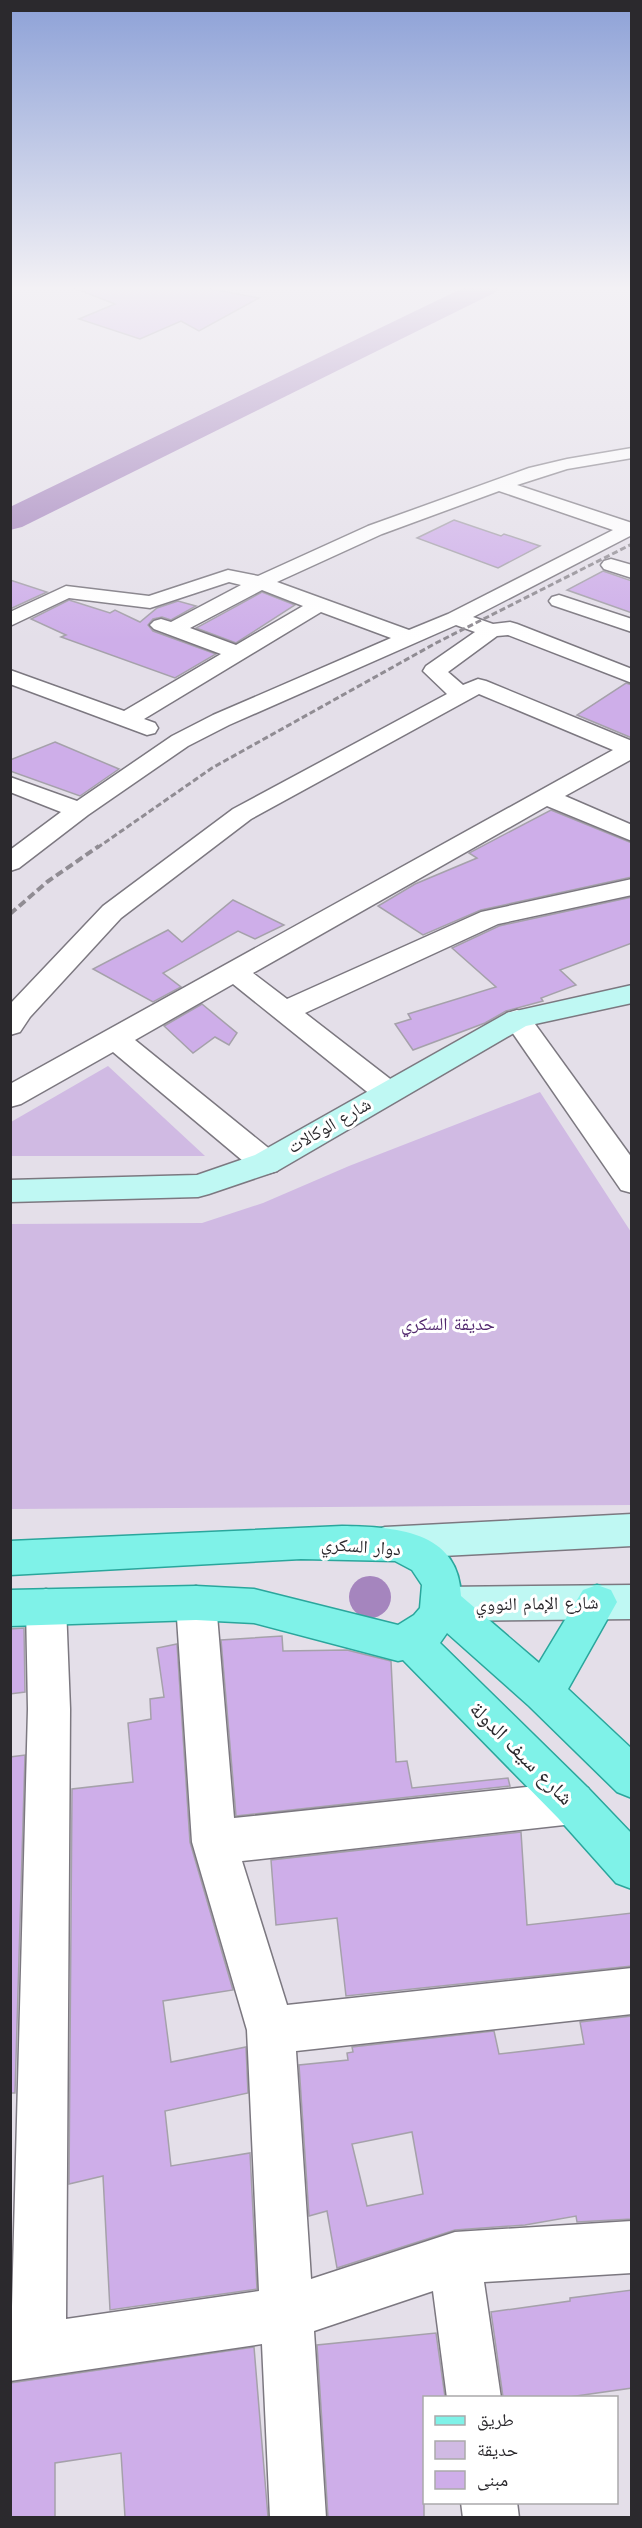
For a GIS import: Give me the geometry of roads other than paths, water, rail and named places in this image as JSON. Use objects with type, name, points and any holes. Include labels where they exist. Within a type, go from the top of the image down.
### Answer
[{"type":"main road","name":"دوار السكري","points":[[10,1558],[332,1541],[394,1544],[412,1549],[426,1559],[439,1580],[442,1604]]},
{"type":"main road","points":[[544,1693],[614,1602]]},
{"type":"main road","points":[[28,1607],[196,1603],[254,1606],[398,1643],[411,1641],[424,1632],[436,1619],[442,1604],[544,1693],[632,1778]]},
{"type":"main road","name":"شارع سيف الدولة","points":[[411,1641],[573,1803],[632,1867]]},
{"type":"street","points":[[173,629],[259,582],[375,530],[559,466],[632,453]]},
{"type":"street","points":[[10,863],[79,810],[180,741],[407,637],[455,618],[629,529],[499,485]]},
{"type":"street","points":[[611,565],[632,572]]},
{"type":"street","points":[[10,620],[66,592],[150,602],[228,576],[259,582],[407,637]]},
{"type":"street","points":[[130,600],[135,615],[238,653]]},
{"type":"street","points":[[560,601],[632,626]]},
{"type":"street","points":[[126,720],[319,604]]},
{"type":"street","points":[[455,618],[491,631]]},
{"type":"street","points":[[461,694],[434,671],[491,631],[510,628],[632,677]]},
{"type":"street","points":[[10,676],[180,741]]},
{"type":"street","points":[[10,1026],[20,1011],[112,912],[242,814],[478,686],[631,749]]},
{"type":"street","points":[[10,1097],[631,749]]},
{"type":"street","points":[[10,784],[79,810]]},
{"type":"street","points":[[546,797],[632,834]]},
{"type":"street","points":[[285,1011],[490,918],[632,887]]},
{"type":"street","points":[[235,972],[387,1092]]},
{"type":"street","name":"شارع الوكالات","points":[[10,1191],[198,1186],[266,1163],[517,1019],[632,994]]},
{"type":"street","points":[[517,1019],[632,1182]]},
{"type":"street","points":[[116,1039],[266,1163]]},
{"type":"street","points":[[376,1544],[632,1530]]},
{"type":"street","name":"شارع الإمام النووي","points":[[442,1604],[614,1602]]},
{"type":"street","points":[[196,1603],[214,1842],[271,2030],[298,2517]]},
{"type":"street","points":[[28,1607],[49,1709],[25,2352],[285,2314],[455,2258],[632,2247]]},
{"type":"street","points":[[214,1842],[573,1803]]},
{"type":"street","points":[[271,2030],[632,1991]]},
{"type":"street","points":[[455,2258],[474,2396]]},
{"type":"waterway","points":[[10,520],[247,404]]},
{"type":"railway","points":[[97,848],[212,768],[436,643],[632,544]]},
{"type":"railway","points":[[10,914],[47,882],[99,846]]},
{"type":"park label","name":"حديقة السكري","points":[[448,1323]]}]
